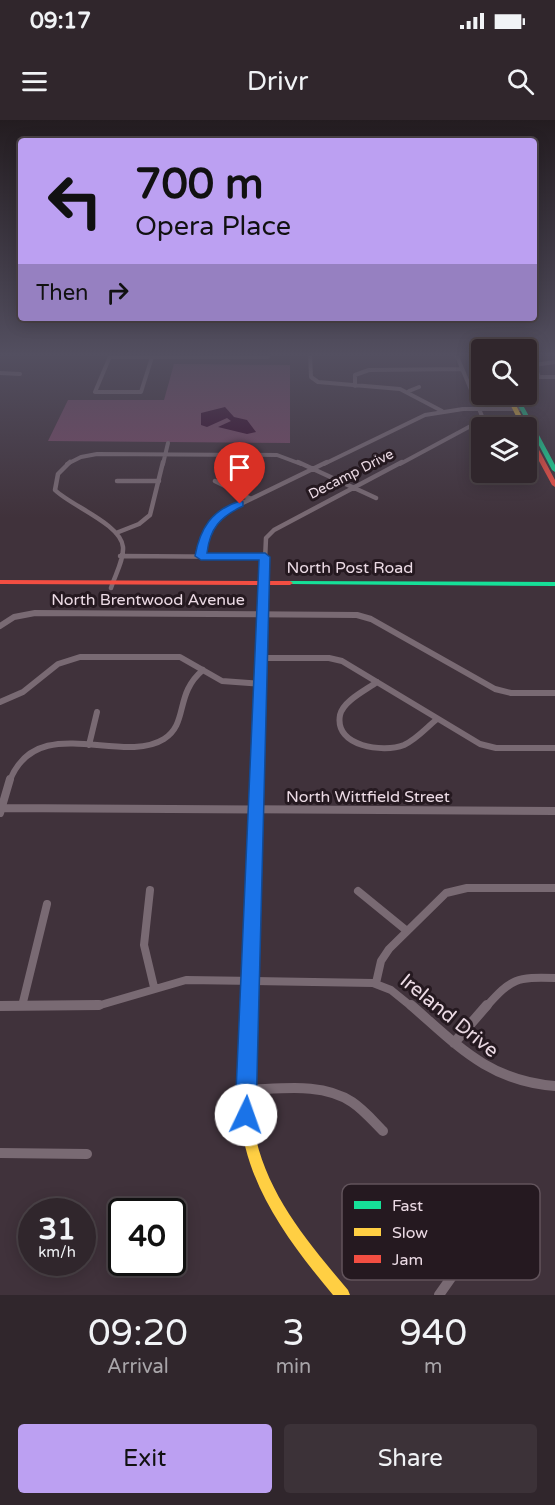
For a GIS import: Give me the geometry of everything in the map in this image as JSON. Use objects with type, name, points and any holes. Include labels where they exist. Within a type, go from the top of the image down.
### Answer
[{"type":"main road","points":[[519,409],[522,417]]},
{"type":"main road","points":[[519,409],[552,466],[555,485]]},
{"type":"main road","points":[[537,445],[552,466]]},
{"type":"main road","name":"North Post Road","points":[[0,582],[555,590]]},
{"type":"main road","name":"North Post Road","points":[[264,586],[555,584]]},
{"type":"main road","name":"North Post Road","points":[[0,587],[112,585]]},
{"type":"main road","points":[[264,586],[250,981],[248,1139],[257,1174],[267,1198],[285,1226],[343,1295]]},
{"type":"street","points":[[438,409],[442,411]]},
{"type":"street","points":[[201,556],[204,536],[212,521],[224,512],[417,418],[442,411],[469,409]]},
{"type":"street","name":"Decamp Drive","points":[[264,586],[267,538],[271,531],[478,423],[482,418],[479,409]]},
{"type":"street","points":[[512,409],[519,409]]},
{"type":"street","points":[[116,532],[139,524],[149,516],[168,442]]},
{"type":"street","points":[[112,585],[123,544],[116,532],[55,490],[63,466],[76,457],[94,454],[277,455],[312,468],[376,498]]},
{"type":"street","points":[[117,481],[159,481]]},
{"type":"street","points":[[215,481],[250,499]]},
{"type":"street","points":[[120,556],[265,557]]},
{"type":"street","name":"North Brentwood Avenue","points":[[0,626],[10,619],[35,613],[364,616],[497,690],[555,693]]},
{"type":"street","points":[[0,702],[18,695],[56,665],[74,657],[177,657],[187,659],[226,683],[261,684]]},
{"type":"street","points":[[262,658],[334,659],[348,664],[485,746],[555,748]]},
{"type":"street","points":[[1,810],[17,765],[41,748],[56,745],[144,745],[167,737],[179,722],[185,685],[203,670]]},
{"type":"street","points":[[377,682],[347,704],[340,714],[343,730],[355,741],[374,748],[398,747],[410,741],[437,719]]},
{"type":"street","points":[[89,745],[97,712]]},
{"type":"street","name":"North Wittfield Street","points":[[1,810],[555,812]]},
{"type":"street","points":[[376,983],[385,955],[406,931],[444,895],[456,889],[555,888]]},
{"type":"street","points":[[150,890],[144,945],[154,987]]},
{"type":"street","points":[[358,891],[406,931]]},
{"type":"street","points":[[22,1006],[47,904]]},
{"type":"street","points":[[454,1043],[506,984],[527,978],[555,978]]},
{"type":"street","name":"Ireland Drive","points":[[0,1006],[97,1006],[154,987],[186,980],[376,983],[397,993],[478,1064],[503,1078],[530,1085],[555,1086]]},
{"type":"street","points":[[247,1090],[333,1093],[357,1106],[383,1131]]},
{"type":"street","points":[[0,1153],[87,1154]]},
{"type":"street","points":[[439,1295],[450,1280]]},
{"type":"shaded area","points":[[64,409],[290,409],[290,443],[48,441]]},
{"type":"shaded area","points":[[227,409],[234,417],[247,420],[256,432],[247,434],[218,427],[231,421],[227,418],[207,427],[201,425],[201,413]]},
{"type":"traffic: fast","points":[[522,409],[555,470]]},
{"type":"traffic: fast","points":[[248,1051],[264,583]]},
{"type":"traffic: fast","points":[[290,583],[555,584]]},
{"type":"traffic: slow","points":[[515,409],[519,417]]},
{"type":"traffic: slow","points":[[248,1051],[246,1115],[257,1166],[267,1190],[294,1234],[343,1295]]},
{"type":"traffic: jam","points":[[537,451],[555,485]]},
{"type":"traffic: jam","points":[[0,582],[290,583]]},
{"type":"route","points":[[240,504],[214,519],[207,528],[201,556],[265,557],[246,1115]]}]
